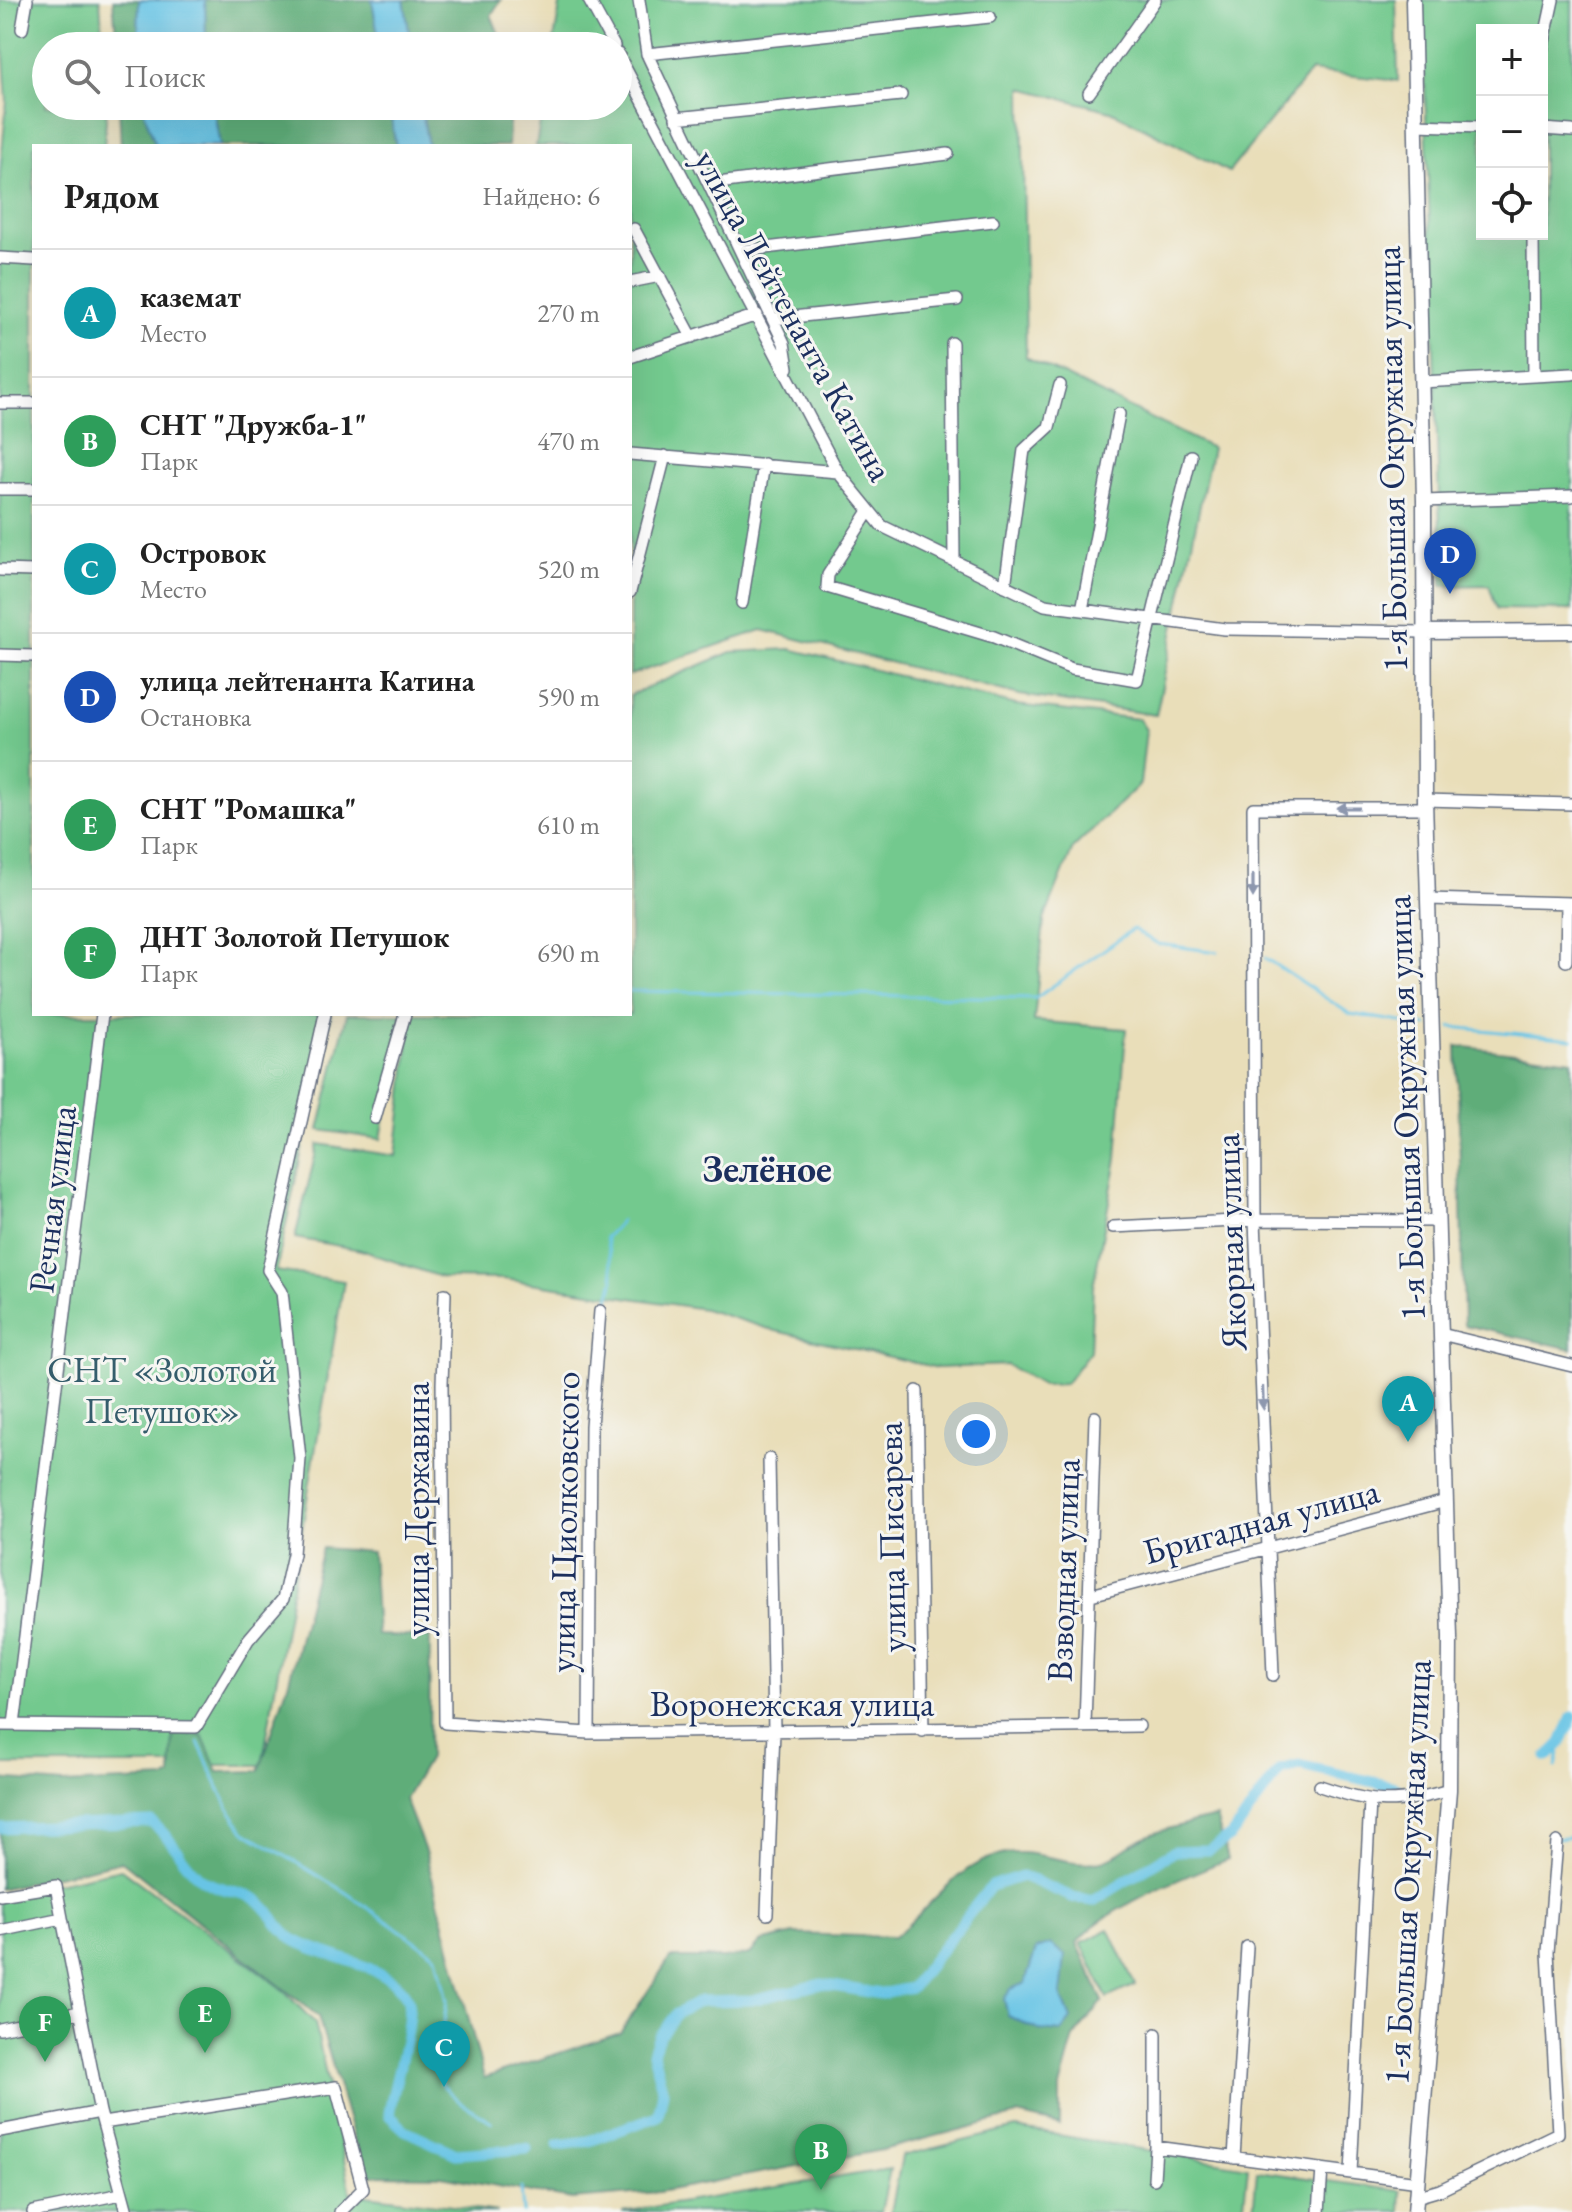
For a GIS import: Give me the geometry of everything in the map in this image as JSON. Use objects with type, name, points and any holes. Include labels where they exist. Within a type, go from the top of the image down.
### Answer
[{"type":"street","points":[[22,29],[27,0]]},
{"type":"street","points":[[589,0],[606,32]]},
{"type":"street","points":[[639,0],[647,54],[784,343],[790,380]]},
{"type":"street","points":[[1089,93],[1155,0]]},
{"type":"street","name":"1-я Большая Окружная улица","points":[[1413,0],[1424,501],[1426,804],[1446,1501],[1449,1790],[1416,2197]]},
{"type":"street","points":[[1548,24],[1553,0]]},
{"type":"street","points":[[647,54],[990,17]]},
{"type":"street","name":"улица Лейтенанта Катина","points":[[632,80],[838,472],[882,526],[1045,605],[1225,629],[1572,631]]},
{"type":"street","points":[[676,118],[901,95]]},
{"type":"street","points":[[1415,125],[1476,127]]},
{"type":"street","points":[[1548,129],[1572,131]]},
{"type":"street","points":[[710,184],[948,154]]},
{"type":"street","points":[[741,251],[993,221]]},
{"type":"street","points":[[634,229],[692,337]]},
{"type":"street","points":[[1533,240],[1534,376]]},
{"type":"street","points":[[0,258],[32,260]]},
{"type":"street","points":[[632,282],[660,276]]},
{"type":"street","points":[[773,319],[957,300]]},
{"type":"street","points":[[632,356],[757,315]]},
{"type":"street","points":[[952,343],[954,561]]},
{"type":"street","points":[[1421,382],[1572,374]]},
{"type":"street","points":[[1005,586],[1024,450],[1049,427],[1060,385]]},
{"type":"street","points":[[0,403],[32,403]]},
{"type":"street","points":[[1082,610],[1119,414]]},
{"type":"street","points":[[632,454],[838,472]]},
{"type":"street","points":[[632,584],[665,456]]},
{"type":"street","points":[[869,511],[828,575],[827,587],[994,637],[1072,669],[1137,680],[1154,620],[1191,456]]},
{"type":"street","points":[[742,603],[764,464]]},
{"type":"street","points":[[0,489],[32,489]]},
{"type":"street","points":[[1424,501],[1572,496]]},
{"type":"street","points":[[0,570],[32,571]]},
{"type":"street","points":[[0,655],[32,656]]},
{"type":"street","points":[[1426,804],[1572,804]]},
{"type":"street","name":"Якорная улица","points":[[1273,1675],[1255,1220],[1253,808],[1426,804]]},
{"type":"street","points":[[1428,899],[1569,903],[1566,961]]},
{"type":"street","name":"Речная улица","points":[[14,1725],[102,1016]]},
{"type":"street","points":[[0,1725],[196,1727],[248,1640],[283,1599],[293,1554],[300,1458],[282,1292],[268,1270],[325,1016]]},
{"type":"street","points":[[375,1118],[404,1016]]},
{"type":"street","points":[[1113,1227],[1255,1220],[1438,1221]]},
{"type":"street","name":"улица Державина","points":[[445,1294],[442,1384],[445,1723]]},
{"type":"street","name":"улица Циолковского","points":[[589,1733],[591,1426],[600,1311]]},
{"type":"street","points":[[1441,1334],[1572,1366]]},
{"type":"street","name":"улица Писарева","points":[[917,1391],[923,1731]]},
{"type":"street","name":"Взводная улица","points":[[1085,1725],[1095,1417]]},
{"type":"street","points":[[767,1914],[774,1731],[769,1459]]},
{"type":"street","name":"Бригадная улица","points":[[1091,1595],[1446,1501]]},
{"type":"street","name":"Воронежская улица","points":[[445,1723],[589,1733],[1139,1726]]},
{"type":"street","points":[[1320,1786],[1370,1801],[1413,1801],[1449,1790]]},
{"type":"street","points":[[1351,2173],[1370,1801]]},
{"type":"street","points":[[1156,2147],[1351,2173],[1416,2197],[1440,2190],[1558,2133],[1548,1952],[1557,1842]]},
{"type":"street","points":[[0,1895],[56,1886],[101,2117],[127,2212]]},
{"type":"street","points":[[0,1931],[62,1918]]},
{"type":"street","points":[[1234,2158],[1247,1947]]},
{"type":"street","points":[[0,2029],[79,2012]]},
{"type":"street","points":[[1154,2179],[1156,2034]]},
{"type":"street","points":[[0,2131],[336,2087],[363,2189],[340,2212]]},
{"type":"street","points":[[1319,2212],[1322,2169]]},
{"type":"street","points":[[33,2212],[121,2194]]},
{"type":"green space","name":"СНТ «Золотой Петушок»","points":[[0,0],[100,0],[102,32],[32,32],[32,120],[106,120],[104,144],[32,144],[32,1016],[331,1016],[276,1271],[344,1281],[262,1765],[0,1765],[0,172],[7,101]]},
{"type":"green space","points":[[113,0],[139,0],[138,32],[116,32]]},
{"type":"green space","points":[[205,0],[372,0],[378,32],[206,32]]},
{"type":"green space","points":[[404,0],[501,0],[491,15],[498,32],[409,32]]},
{"type":"green space","points":[[561,0],[1396,0],[1398,81],[1311,71],[1229,172],[1111,111],[1022,88],[1026,357],[1212,448],[1156,715],[1020,695],[762,630],[632,674],[632,144],[536,144],[541,120],[632,120],[632,32],[555,32]]},
{"type":"green space","points":[[1422,0],[1572,0],[1572,610],[1497,609],[1489,585],[1442,586]]},
{"type":"green space","points":[[120,120],[147,120],[155,144],[121,144]]},
{"type":"green space","points":[[215,120],[391,120],[396,144],[220,144]]},
{"type":"green space","points":[[423,120],[509,120],[508,144],[428,144]]},
{"type":"green space","points":[[790,649],[1016,705],[1139,719],[1146,730],[1140,784],[1073,848],[1044,920],[1034,1021],[1126,1029],[1117,1159],[1093,1287],[1090,1351],[1065,1384],[1042,1385],[1007,1365],[938,1368],[776,1331],[704,1309],[504,1279],[443,1278],[361,1250],[295,1238],[318,1144],[396,1156],[412,1016],[632,1016],[632,694],[731,652]]},
{"type":"green space","points":[[347,1016],[402,1016],[381,1139],[319,1130]]},
{"type":"green space","points":[[1457,1046],[1572,1060],[1572,1349],[1464,1325]]},
{"type":"green space","points":[[322,1548],[372,1552],[377,1635],[430,1637],[429,1758],[405,1799],[425,1851],[484,2078],[620,2033],[670,1958],[724,1958],[750,1954],[761,1942],[793,1934],[894,1937],[967,1870],[1002,1854],[1023,1853],[1082,1863],[1102,1861],[1154,1834],[1216,1817],[1228,1859],[1124,1906],[1104,1918],[1077,1943],[1103,2001],[1074,2037],[1060,2088],[1060,2125],[1017,2115],[882,2150],[659,2192],[572,2199],[441,2176],[371,2175],[363,2169],[318,2016],[122,1861],[0,1889],[0,1779],[63,1784],[166,1779],[171,1776],[173,1734],[202,1735],[218,1772],[259,1771],[289,1681]]},
{"type":"green space","points":[[121,1869],[279,1986],[315,2023],[351,2193],[498,2212],[0,2212],[0,1895]]},
{"type":"green space","points":[[1109,1929],[1135,1985],[1107,1998],[1081,1943]]},
{"type":"green space","points":[[1016,2128],[1248,2167],[1243,2212],[891,2212],[902,2156]]},
{"type":"green space","points":[[890,2169],[881,2212],[622,2212]]},
{"type":"green space","points":[[1257,2171],[1401,2191],[1400,2212],[1253,2212]]},
{"type":"water","points":[[139,0],[205,0],[206,32],[138,32]]},
{"type":"water","points":[[372,0],[404,0],[409,32],[378,32]]},
{"type":"water","points":[[147,120],[215,120],[220,144],[155,144]]},
{"type":"water","points":[[391,120],[423,120],[428,144],[396,144]]},
{"type":"water","points":[[1050,1944],[1065,1955],[1061,1995],[1071,2019],[1061,2032],[1038,2030],[1008,2016],[1004,1999],[1011,1989],[1025,1983],[1036,1949]]},
{"type":"waterway","points":[[632,991],[1036,998],[1133,929],[1158,944],[1218,952]]},
{"type":"waterway","points":[[1265,958],[1350,1014],[1427,1026]]},
{"type":"waterway","points":[[1451,1027],[1572,1039]]},
{"type":"waterway","points":[[608,1303],[614,1279],[606,1237],[621,1221]]},
{"type":"waterway","points":[[604,1332],[607,1309]]},
{"type":"waterway","points":[[1547,1757],[1561,1743],[1572,1717]]},
{"type":"waterway","points":[[198,1742],[228,1807],[244,1831],[345,1892],[437,1956],[447,2001],[439,2057],[441,2084],[461,2103],[492,2122]]},
{"type":"waterway","points":[[1556,1767],[1561,1743]]},
{"type":"waterway","points":[[558,2145],[589,2141],[658,2116],[663,2092],[653,2053],[659,2036],[676,2014],[700,2001],[752,2000],[821,1984],[881,1994],[911,1988],[991,1886],[1022,1876],[1072,1897],[1093,1901],[1174,1851],[1209,1850],[1231,1836],[1280,1770],[1299,1765],[1396,1787]]},
{"type":"waterway","points":[[0,1828],[151,1822],[205,1882],[256,1899],[293,1939],[370,1969],[397,1985],[409,2006],[403,2052],[389,2115],[405,2130],[456,2154],[527,2149]]},
{"type":"waterway","points":[[1550,1840],[1572,1837]]},
{"type":"waterway","points":[[521,2188],[523,2212]]},
{"type":"place","name":"улица лейтенанта Катина","points":[[1450,594]]},
{"type":"place","name":"каземат","points":[[1408,1442]]},
{"type":"place","name":"СНТ \"Ромашка\"","points":[[205,2053]]},
{"type":"place","name":"ДНТ Золотой Петушок","points":[[45,2062]]},
{"type":"place","name":"Островок","points":[[444,2087]]},
{"type":"place","name":"СНТ \"Дружба-1\"","points":[[821,2190]]},
{"type":"district","name":"Зелёное","points":[[767,1168]]}]
